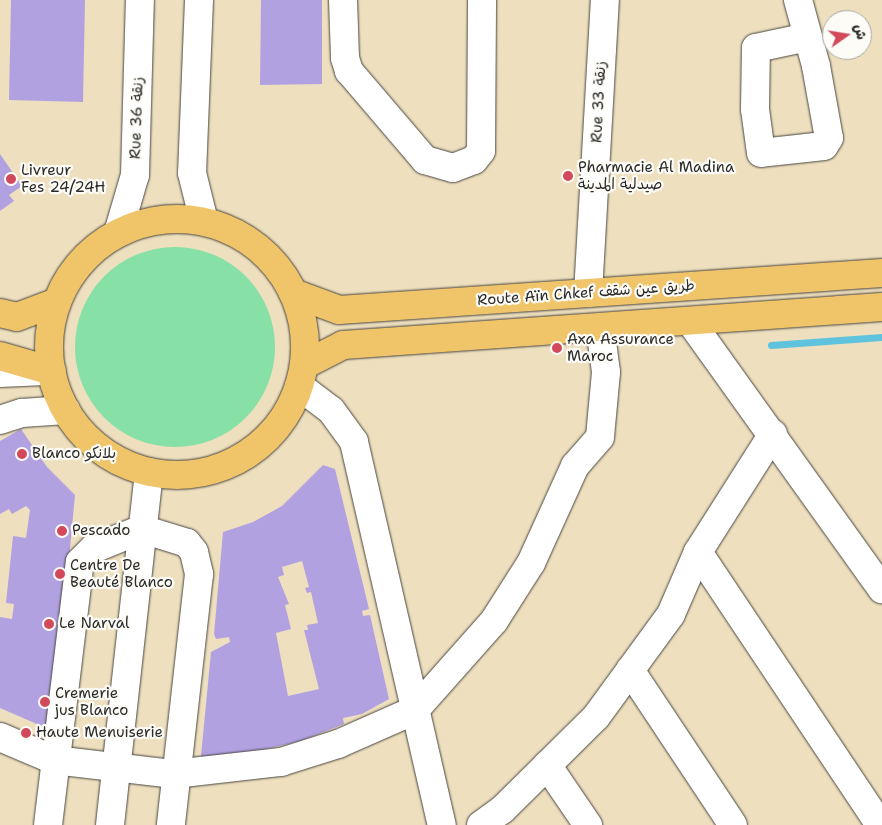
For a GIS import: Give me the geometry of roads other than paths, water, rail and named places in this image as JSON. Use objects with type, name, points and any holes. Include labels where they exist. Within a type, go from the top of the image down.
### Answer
[{"type":"main road","points":[[157,220],[204,221],[233,231],[259,248],[280,271],[293,293],[303,328],[301,376],[282,421],[245,456],[222,467],[194,474],[149,472],[120,462],[95,447],[66,410],[52,371],[49,343],[57,302],[77,266],[96,247],[118,233],[157,220]]},
{"type":"main road","name":"Route Aïn Chkef طريق عين شقف","points":[[293,293],[339,310],[882,273]]},
{"type":"main road","points":[[0,313],[18,317],[57,302]]},
{"type":"main road","points":[[301,376],[343,346],[882,307]]},
{"type":"main road","points":[[0,356],[52,371]]},
{"type":"street","name":"Rue 36 زنقة","points":[[118,233],[135,175],[140,0]]},
{"type":"street","points":[[199,0],[192,173],[204,221]]},
{"type":"street","points":[[343,0],[345,58],[349,71],[425,160],[453,168],[474,160],[480,152],[482,0]]},
{"type":"street","name":"Rue 33 زنقة","points":[[588,293],[605,0]]},
{"type":"street","points":[[798,0],[808,37]]},
{"type":"street","points":[[690,321],[773,434],[882,589]]},
{"type":"street","points":[[0,737],[54,760],[174,774],[281,762],[338,744],[415,710],[494,621],[531,563],[575,466],[600,437],[606,372],[600,327]]},
{"type":"street","points":[[0,373],[52,371]]},
{"type":"street","points":[[301,376],[331,410],[354,442],[442,825]]},
{"type":"street","points":[[0,420],[22,413],[66,410]]},
{"type":"street","points":[[481,825],[502,810],[596,717],[671,614],[698,552],[773,434]]},
{"type":"street","points":[[110,825],[149,472]]},
{"type":"street","points":[[48,825],[54,760],[80,562],[93,549],[142,529],[187,543],[194,552],[198,568],[174,774],[171,825]]},
{"type":"street","points":[[698,552],[880,825]]},
{"type":"street","points":[[630,670],[733,825]]},
{"type":"street","points":[[547,765],[588,825]]},
{"type":"waterway","points":[[771,345],[882,337]]},
{"type":"place","name":"Pharmacie Al Madina صيدلية المدينة","points":[[568,176]]},
{"type":"place","name":"Livreur Fes 24/24H","points":[[11,179]]},
{"type":"place","name":"Axa Assurance Maroc","points":[[557,348]]},
{"type":"place","name":"Blanco بلانكو","points":[[22,454]]},
{"type":"place","name":"Pescado","points":[[62,531]]},
{"type":"place","name":"Centre De Beauté Blanco","points":[[60,574]]},
{"type":"place","name":"Le Narval","points":[[49,624]]},
{"type":"place","name":"Cremerie jus Blanco","points":[[45,702]]},
{"type":"place","name":"Haute Menuiserie","points":[[26,733]]}]
